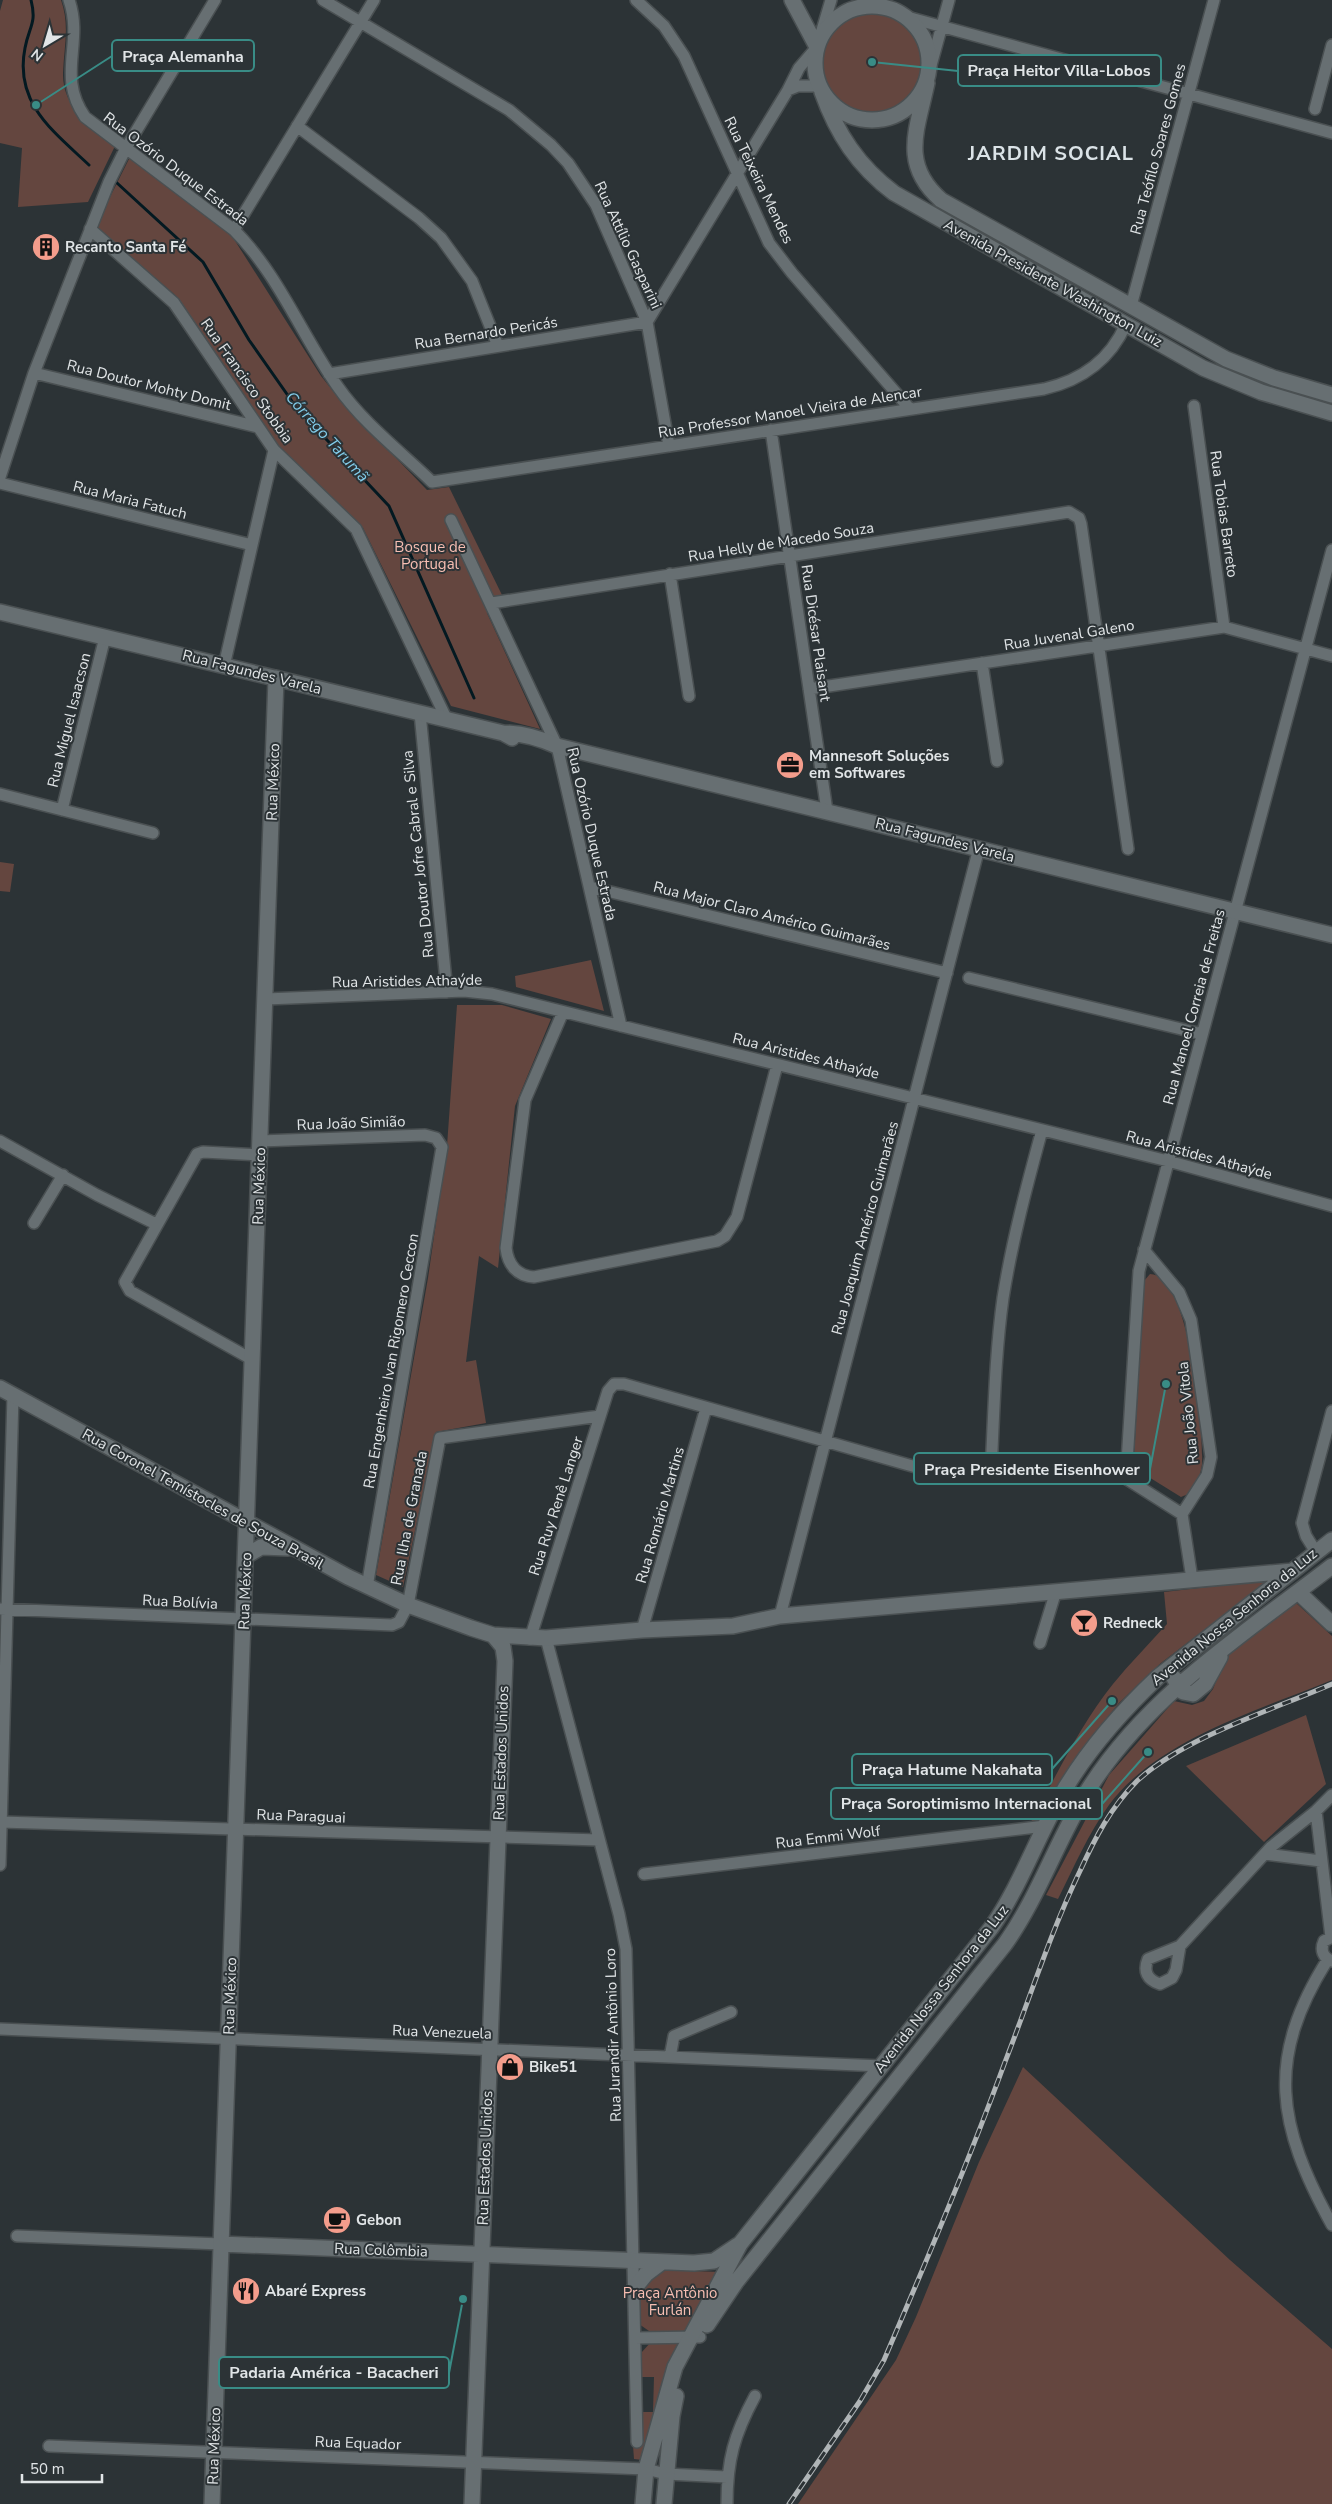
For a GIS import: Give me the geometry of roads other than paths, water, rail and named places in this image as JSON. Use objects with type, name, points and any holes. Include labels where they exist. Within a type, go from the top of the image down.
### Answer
[{"type":"main road","points":[[792,0],[817,47]]},
{"type":"main road","points":[[850,0],[870,6],[889,8],[907,17],[920,31],[928,49],[930,68],[927,84],[918,100],[904,112],[887,120],[868,121],[850,116],[834,106],[821,89],[815,66],[817,47],[825,31],[837,18],[852,9],[870,6]]},
{"type":"main road","name":"Avenida Presidente Washington Luiz","points":[[927,84],[916,133],[915,156],[920,176],[927,186],[951,206],[1226,360],[1274,378],[1332,395]]},
{"type":"main road","name":"Avenida Presidente Washington Luiz","points":[[821,89],[831,117],[845,143],[859,162],[881,183],[908,202],[1187,359],[1231,380],[1282,400],[1332,413]]},
{"type":"main road","points":[[1126,324],[1131,306]]},
{"type":"main road","name":"Rua Fagundes Varela","points":[[0,612],[447,720],[503,733],[519,733],[545,740],[557,746],[1236,910],[1332,935]]},
{"type":"main road","name":"Rua México","points":[[212,2504],[276,678]]},
{"type":"main road","name":"Rua Coronel Temístocles de Souza Brasil","points":[[6,1392],[367,1586],[408,1605],[493,1635],[530,1639],[642,1630],[733,1626],[780,1616],[1293,1571]]},
{"type":"main road","name":"Avenida Nossa Senhora da Luz","points":[[643,2504],[646,2469],[671,2380],[740,2244],[1001,1914],[1065,1788],[1090,1752],[1135,1699],[1179,1658],[1332,1540]]},
{"type":"main road","points":[[246,1556],[266,1546],[297,1549]]},
{"type":"main road","name":"Avenida Nossa Senhora da Luz","points":[[664,2504],[677,2392],[694,2337],[1005,1944],[1036,1894],[1065,1831],[1088,1790],[1131,1735],[1178,1687],[1332,1566]]},
{"type":"main road","points":[[1298,1592],[1332,1624]]},
{"type":"main road","name":"Rua Estados Unidos","points":[[472,2504],[505,1661],[502,1646],[493,1635]]},
{"type":"main road","points":[[505,1661],[515,1647],[530,1639]]},
{"type":"main road","points":[[1178,1687],[1174,1674],[1179,1658]]},
{"type":"main road","name":"Rua Colômbia","points":[[221,2244],[694,2263],[714,2261],[740,2244]]},
{"type":"main road","points":[[634,2289],[646,2274],[662,2262]]},
{"type":"street","name":"Rua Ozório Duque Estrada","points":[[69,0],[75,32],[70,73],[73,97],[78,108],[91,124],[126,148],[234,230],[256,254],[266,269],[329,374],[359,412],[432,482]]},
{"type":"street","points":[[0,477],[34,373],[90,229],[126,148],[215,0]]},
{"type":"street","name":"Rua Attílio Gasparini","points":[[323,0],[508,110],[545,140],[568,163],[596,205],[647,322],[668,446]]},
{"type":"street","points":[[234,230],[374,0]]},
{"type":"street","name":"Rua Teixeira Mendes","points":[[636,0],[664,26],[684,56],[766,236],[781,259],[910,409]]},
{"type":"street","points":[[647,322],[788,90],[799,68],[817,47],[831,0]]},
{"type":"street","points":[[930,68],[949,0]]},
{"type":"street","name":"Rua Teófilo Soares Gomes","points":[[1131,306],[1214,0]]},
{"type":"street","points":[[907,17],[1332,133]]},
{"type":"street","points":[[1315,109],[1332,45]]},
{"type":"street","points":[[788,90],[798,86],[821,89]]},
{"type":"street","points":[[297,126],[419,218],[441,238],[472,280],[498,346]]},
{"type":"street","name":"Rua Francisco Stobbia","points":[[90,229],[174,303],[274,450],[356,529],[447,720]]},
{"type":"street","name":"Rua Bernardo Pericás","points":[[329,374],[647,322]]},
{"type":"street","name":"Rua Professor Manoel Vieira de Alencar","points":[[432,482],[1061,385],[1082,376],[1107,356],[1126,324]]},
{"type":"street","name":"Rua Doutor Mohty Domit","points":[[34,373],[258,427]]},
{"type":"street","name":"Rua Tobias Barreto","points":[[1194,406],[1224,627]]},
{"type":"street","name":"Rua Dicésar Plaisant","points":[[771,430],[827,811]]},
{"type":"street","points":[[224,666],[274,450]]},
{"type":"street","name":"Rua Maria Fatuch","points":[[0,483],[252,545]]},
{"type":"street","name":"Rua Helly de Macedo Souza","points":[[492,603],[1062,512],[1074,514],[1081,524],[1099,646]]},
{"type":"street","name":"Rua Ozório Duque Estrada","points":[[451,520],[492,603],[557,746],[621,1026]]},
{"type":"street","name":"Rua Manoel Correia de Freitas","points":[[1126,1478],[1137,1286],[1144,1250],[1332,550]]},
{"type":"street","points":[[670,574],[689,696]]},
{"type":"street","name":"Rua Juvenal Galeno","points":[[809,689],[1224,627],[1332,656]]},
{"type":"street","name":"Rua Miguel Isaacson","points":[[62,810],[106,637]]},
{"type":"street","points":[[1099,646],[1128,849]]},
{"type":"street","points":[[982,663],[997,761]]},
{"type":"street","name":"Rua Doutor Jofre Cabral e Silva","points":[[420,713],[447,992]]},
{"type":"street","points":[[0,794],[153,833]]},
{"type":"street","name":"Rua Joaquim Américo Guimarães","points":[[780,1616],[979,848]]},
{"type":"street","name":"Rua Major Claro Américo Guimarães","points":[[590,887],[947,973]]},
{"type":"street","points":[[969,978],[1202,1034]]},
{"type":"street","name":"Rua Aristides Athaýde","points":[[266,999],[447,992],[492,994],[1168,1161],[1332,1206]]},
{"type":"street","points":[[562,1012],[529,1088],[523,1113],[506,1248],[511,1265],[525,1276],[534,1277],[716,1241],[726,1236],[737,1217],[777,1065]]},
{"type":"street","points":[[991,1470],[997,1355],[1004,1296],[1015,1238],[1042,1130]]},
{"type":"street","name":"Rua João Simião","points":[[156,1224],[197,1154],[203,1152],[425,1135],[440,1142]]},
{"type":"street","points":[[0,1141],[156,1224],[126,1278],[127,1287],[253,1360]]},
{"type":"street","name":"Rua Engenheiro Ivan Rigomero Ceccon","points":[[367,1586],[443,1152],[440,1142]]},
{"type":"street","points":[[34,1223],[63,1176]]},
{"type":"street","name":"Rua João Vitola","points":[[1144,1250],[1179,1292],[1186,1305],[1195,1334],[1211,1458],[1210,1468],[1182,1514]]},
{"type":"street","name":"Rua Ruy Renê Langer","points":[[530,1639],[608,1391],[614,1384],[624,1384],[706,1408]]},
{"type":"street","points":[[0,1865],[6,1392]]},
{"type":"street","points":[[706,1408],[937,1473],[1100,1462],[1182,1514],[1192,1579]]},
{"type":"street","name":"Rua Romário Martins","points":[[642,1630],[706,1408]]},
{"type":"street","points":[[1316,1552],[1306,1536],[1302,1523],[1332,1411]]},
{"type":"street","name":"Rua Ilha de Granada","points":[[408,1605],[440,1438],[600,1416]]},
{"type":"street","points":[[1040,1643],[1056,1591]]},
{"type":"street","name":"Rua Bolívia","points":[[3,1609],[383,1626],[399,1622],[408,1605]]},
{"type":"street","name":"Rua Jurandir Antônio Loro","points":[[546,1638],[626,1949],[638,2442]]},
{"type":"street","points":[[1180,1946],[1265,1854],[1332,1795]]},
{"type":"street","points":[[1316,1811],[1331,1937],[1324,1941],[1322,1949],[1330,1960],[1302,2004],[1293,2028],[1286,2069],[1285,2092],[1294,2142],[1312,2186],[1332,2225]]},
{"type":"street","name":"Rua Paraguai","points":[[1,1822],[599,1840]]},
{"type":"street","name":"Rua Emmi Wolf","points":[[644,1874],[1046,1826]]},
{"type":"street","points":[[1265,1854],[1321,1861]]},
{"type":"street","points":[[1251,1870],[1282,1857]]},
{"type":"street","points":[[670,2057],[674,2036],[731,2012]]},
{"type":"street","name":"Rua Venezuela","points":[[0,2029],[882,2066]]},
{"type":"street","name":"Rua Colômbia","points":[[17,2236],[221,2244]]},
{"type":"street","points":[[635,2338],[694,2337]]},
{"type":"street","points":[[728,2504],[727,2477],[734,2440],[755,2396]]},
{"type":"street","name":"Rua Equador","points":[[48,2446],[646,2469],[666,2474],[727,2477]]},
{"type":"waterway","name":"Córrego Tarumã","points":[[31,0],[33,20],[25,48],[23,67],[25,85],[39,114],[50,128],[89,165]]},
{"type":"waterway","name":"Córrego Tarumã","points":[[117,183],[203,262],[249,340],[296,407],[389,506],[474,698]]},
{"type":"railway","points":[[789,2504],[860,2401],[884,2360],[976,2137],[1059,1918],[1092,1847],[1111,1812],[1137,1781],[1179,1751],[1230,1726],[1332,1684]]},
{"type":"place","name":"Praça Heitor Villa-Lobos","points":[[872,62]]},
{"type":"place","name":"Praça Alemanha","points":[[36,105]]},
{"type":"place","name":"Recanto Santa Fé","points":[[46,247]]},
{"type":"place","name":"Mannesoft Soluções em Softwares","points":[[790,765]]},
{"type":"place","name":"Praça Presidente Eisenhower","points":[[1166,1384]]},
{"type":"place","name":"Redneck","points":[[1084,1623]]},
{"type":"place","name":"Praça Hatume Nakahata","points":[[1112,1701]]},
{"type":"place","name":"Praça Soroptimismo Internacional","points":[[1148,1752]]},
{"type":"place","name":"Bike51","points":[[510,2067]]},
{"type":"place","name":"Gebon","points":[[337,2220]]},
{"type":"place","name":"Abaré Express","points":[[246,2291]]},
{"type":"place","name":"Padaria América - Bacacheri","points":[[463,2299]]},
{"type":"district","name":"JARDIM SOCIAL","points":[[1051,153]]},
{"type":"park label","name":"Bosque de Portugal","points":[[430,556]]},
{"type":"park label","name":"Praça Antônio Furlán","points":[[670,2302]]}]
